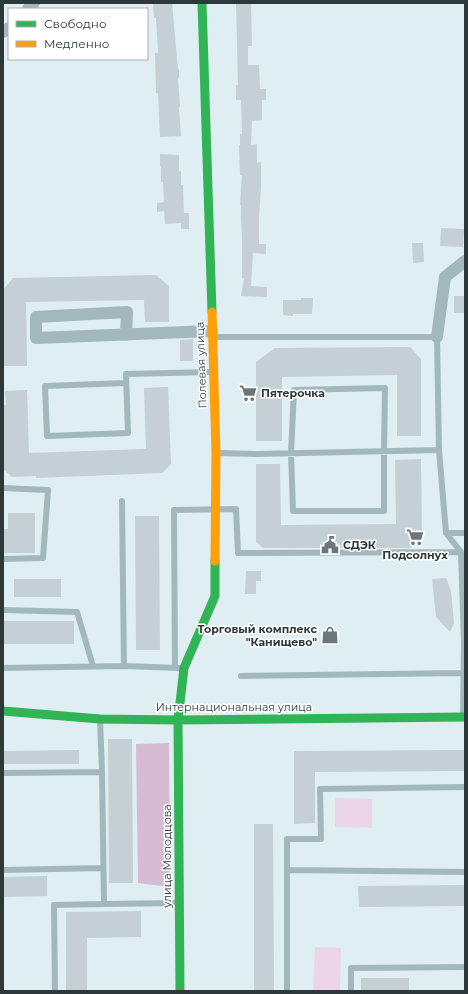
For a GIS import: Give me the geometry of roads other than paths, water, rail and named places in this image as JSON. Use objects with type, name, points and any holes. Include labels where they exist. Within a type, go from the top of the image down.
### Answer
[{"type":"street","name":"Полевая улица","points":[[178,720],[180,668],[215,596],[216,453],[202,3]]},
{"type":"street","points":[[436,337],[445,277],[465,260]]},
{"type":"street","points":[[126,335],[127,312],[36,317],[36,338],[212,334]]},
{"type":"street","name":"Интернациональная улица","points":[[3,711],[100,719],[178,720],[464,717]]},
{"type":"street","name":"улица Молодцова","points":[[178,720],[180,991]]},
{"type":"lane","points":[[212,334],[436,337],[438,450],[446,533],[461,552],[464,642],[464,717]]},
{"type":"lane","points":[[126,383],[45,386],[47,436],[128,433],[126,374],[213,372]]},
{"type":"lane","points":[[385,388],[384,452],[384,511],[292,511],[291,453],[294,390],[385,388]]},
{"type":"lane","points":[[216,453],[258,454],[438,450]]},
{"type":"lane","points":[[3,488],[48,490],[43,558],[3,559]]},
{"type":"lane","points":[[122,501],[124,666]]},
{"type":"lane","points":[[3,668],[124,666],[180,668],[174,510],[236,509],[238,552],[461,552]]},
{"type":"lane","points":[[446,533],[465,532]]},
{"type":"lane","points":[[3,610],[77,612],[93,666]]},
{"type":"lane","points":[[241,676],[463,673]]},
{"type":"lane","points":[[100,719],[104,904]]},
{"type":"lane","points":[[3,773],[102,772]]},
{"type":"lane","points":[[287,991],[287,839],[321,839],[320,789],[465,787]]},
{"type":"lane","points":[[3,870],[103,868]]},
{"type":"lane","points":[[287,870],[465,872]]},
{"type":"lane","points":[[55,991],[54,905],[179,904]]},
{"type":"lane","points":[[352,991],[351,968],[465,967]]},
{"type":"place","name":"Пятерочка","points":[[248,393]]},
{"type":"place","name":"Подсолнух","points":[[415,537]]},
{"type":"place","name":"СДЭК","points":[[330,545]]},
{"type":"place","name":"Торговый комплекс \"Канищево\"","points":[[330,635]]}]
